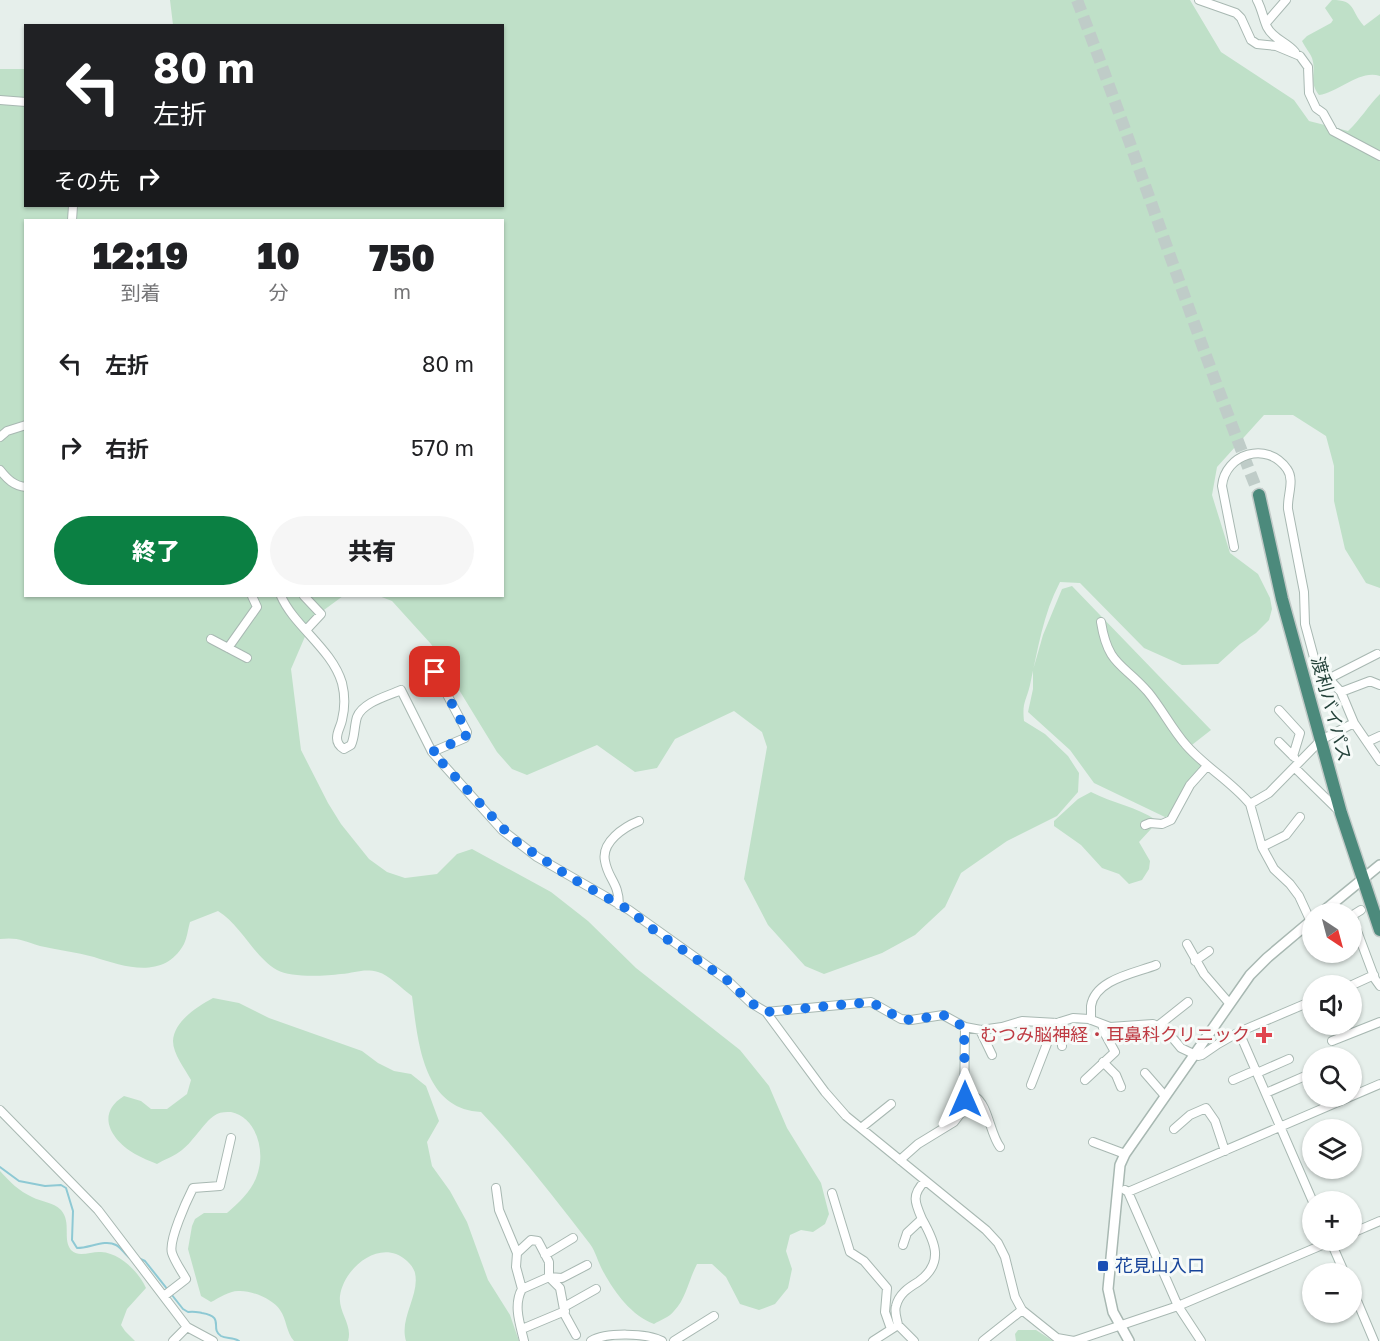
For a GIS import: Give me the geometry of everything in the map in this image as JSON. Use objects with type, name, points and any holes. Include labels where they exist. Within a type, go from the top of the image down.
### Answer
[{"type":"highway","name":"渡利バイパス","points":[[1259,495],[1282,599],[1341,813],[1380,930]]},
{"type":"street","points":[[1199,0],[1236,13],[1251,40],[1257,44],[1276,46],[1296,53]]},
{"type":"street","points":[[1257,0],[1268,28],[1304,60],[1310,76],[1309,93],[1333,130],[1380,156]]},
{"type":"street","points":[[1266,22],[1286,0]]},
{"type":"street","points":[[0,100],[24,102]]},
{"type":"street","points":[[0,437],[7,431],[24,426]]},
{"type":"street","points":[[1234,547],[1222,486],[1223,476],[1230,465],[1242,457],[1253,452],[1262,453],[1282,463],[1291,478],[1287,500],[1304,592],[1305,624],[1316,665],[1341,692],[1354,723],[1380,761]]},
{"type":"street","points":[[0,470],[8,479],[24,487]]},
{"type":"street","points":[[228,648],[256,607],[252,597]]},
{"type":"street","points":[[281,597],[336,669],[341,681],[344,708],[342,722],[337,733],[339,746],[344,749],[351,745],[358,714],[362,710],[401,690],[432,752],[514,840],[546,863],[619,905],[727,980],[751,1003],[766,1012],[835,1104],[924,1181],[986,1230],[1005,1257],[1015,1297],[1022,1311],[1058,1338],[1068,1341],[1087,1337],[1178,1306],[1308,1251]]},
{"type":"street","points":[[305,597],[321,614],[307,630]]},
{"type":"street","points":[[1101,622],[1111,657],[1147,692],[1185,744],[1207,766],[1231,784],[1250,804],[1262,847],[1275,869],[1290,884],[1303,903]]},
{"type":"street","points":[[211,639],[247,658]]},
{"type":"street","points":[[1328,679],[1377,654]]},
{"type":"street","points":[[432,752],[465,738],[467,732],[435,672]]},
{"type":"street","points":[[1341,692],[1370,681],[1380,685]]},
{"type":"street","points":[[1279,710],[1300,733],[1293,756]]},
{"type":"street","points":[[1250,804],[1269,792],[1321,740],[1354,723]]},
{"type":"street","points":[[1367,742],[1380,736]]},
{"type":"street","points":[[1279,742],[1341,813]]},
{"type":"street","points":[[1145,825],[1161,824],[1171,820],[1190,785],[1207,766]]},
{"type":"street","points":[[1262,847],[1286,835],[1300,817]]},
{"type":"street","points":[[619,905],[619,892],[607,869],[604,854],[613,838],[639,821]]},
{"type":"street","points":[[1333,903],[1380,865]]},
{"type":"street","points":[[1130,1341],[1113,1312],[1108,1289],[1120,1165],[1125,1154],[1250,975],[1302,929]]},
{"type":"street","points":[[1187,944],[1204,974],[1229,1003]]},
{"type":"street","points":[[1362,944],[1380,986]]},
{"type":"street","points":[[1195,961],[1209,951]]},
{"type":"street","points":[[1091,1020],[1091,1006],[1097,993],[1120,978],[1156,965]]},
{"type":"street","points":[[1362,980],[1374,975]]},
{"type":"street","points":[[766,1012],[871,1002],[901,1019],[911,1020],[943,1015],[964,1027],[980,1030],[1022,1021],[1058,1022],[1073,1018],[1091,1020],[1110,1027],[1153,1024],[1166,1030],[1181,1048],[1194,1055],[1202,1055],[1239,1032],[1302,1005]]},
{"type":"street","points":[[1159,1026],[1188,1002]]},
{"type":"street","points":[[1058,1022],[1062,1046]]},
{"type":"street","points":[[1031,1085],[1058,1022]]},
{"type":"street","points":[[1332,1041],[1380,1022]]},
{"type":"street","points":[[1085,1080],[1115,1052],[1102,1024]]},
{"type":"street","points":[[900,1160],[918,1144],[954,1122],[964,1109],[964,1027]]},
{"type":"street","points":[[980,1030],[992,1055]]},
{"type":"street","points":[[1239,1032],[1308,1191]]},
{"type":"street","points":[[1233,1080],[1289,1059]]},
{"type":"street","points":[[1103,1062],[1116,1075],[1121,1087]]},
{"type":"street","points":[[1145,1073],[1165,1096]]},
{"type":"street","points":[[1266,1092],[1302,1077]]},
{"type":"street","points":[[1128,1192],[1380,1084]]},
{"type":"street","points":[[965,1099],[975,1097],[982,1101],[994,1137],[1000,1147]]},
{"type":"street","points":[[861,1128],[891,1104]]},
{"type":"street","points":[[1174,1129],[1190,1114],[1206,1108],[1215,1121],[1225,1151]]},
{"type":"street","points":[[0,1110],[98,1210],[187,1327],[213,1341]]},
{"type":"street","points":[[164,1296],[186,1279],[172,1254],[171,1245],[186,1202],[193,1188],[220,1186],[231,1138]]},
{"type":"street","points":[[1093,1142],[1125,1154]]},
{"type":"street","points":[[894,1327],[895,1309],[901,1295],[927,1273],[935,1259],[936,1251],[916,1204],[918,1188],[924,1181]]},
{"type":"street","points":[[1117,1184],[1128,1192],[1178,1306],[1201,1341]]},
{"type":"street","points":[[496,1188],[499,1210],[514,1242],[516,1267],[522,1289]]},
{"type":"street","points":[[832,1193],[850,1252],[864,1262],[887,1288],[885,1312],[894,1327],[914,1341]]},
{"type":"street","points":[[903,1245],[907,1233],[921,1219]]},
{"type":"street","points":[[1362,1229],[1380,1221]]},
{"type":"street","points":[[545,1255],[573,1238]]},
{"type":"street","points":[[516,1253],[531,1240],[538,1241],[549,1262],[549,1277],[560,1288],[568,1323],[576,1335]]},
{"type":"street","points":[[524,1341],[517,1298],[522,1289],[549,1277],[562,1278],[587,1265]]},
{"type":"street","points":[[522,1329],[564,1309],[596,1289]]},
{"type":"street","points":[[983,1341],[1022,1311]]},
{"type":"street","points":[[1362,1311],[1375,1338]]},
{"type":"street","points":[[674,1341],[714,1316]]},
{"type":"street","points":[[173,1341],[187,1327]]},
{"type":"street","points":[[873,1341],[894,1327]]},
{"type":"street","points":[[591,1341],[604,1335],[649,1335],[662,1341]]},
{"type":"green space","points":[[170,0],[1190,0],[1221,52],[1294,100],[1309,121],[1348,131],[1380,94],[1380,588],[1366,583],[1345,549],[1334,501],[1334,466],[1326,436],[1293,415],[1264,415],[1217,467],[1212,495],[1230,553],[1258,574],[1270,598],[1272,609],[1269,620],[1218,664],[1182,665],[1144,648],[1080,583],[1060,582],[1049,607],[1042,632],[1024,706],[1024,721],[1045,734],[1068,756],[1079,773],[1078,792],[1057,816],[1007,841],[961,873],[945,907],[915,935],[882,953],[824,974],[805,966],[768,925],[744,879],[767,747],[762,732],[734,711],[675,739],[657,768],[635,772],[597,745],[527,775],[512,769],[497,752],[431,644],[392,601],[382,597],[504,597],[504,219],[24,219],[24,597],[342,597],[313,618],[291,669],[301,750],[328,803],[341,824],[369,859],[387,872],[405,878],[437,874],[457,854],[472,849],[551,892],[588,921],[636,968],[740,1050],[769,1086],[787,1128],[821,1183],[829,1214],[825,1224],[813,1232],[801,1230],[790,1235],[786,1251],[792,1269],[788,1288],[775,1304],[759,1310],[740,1304],[726,1277],[712,1264],[697,1264],[682,1301],[670,1315],[654,1324],[631,1310],[608,1281],[590,1244],[510,1144],[481,1112],[462,1108],[447,1099],[435,1086],[421,1052],[412,996],[378,972],[368,970],[317,976],[283,973],[261,957],[234,925],[218,911],[190,922],[185,942],[176,955],[166,963],[155,967],[131,967],[20,940],[0,939],[0,69],[24,69],[24,207],[504,207],[504,24],[173,24]]},
{"type":"green space","points":[[1332,0],[1340,0],[1349,4],[1364,26],[1380,14],[1380,76],[1357,78],[1319,95],[1313,81],[1312,58],[1302,41],[1331,23],[1333,20],[1325,8]]},
{"type":"green space","points":[[1072,586],[1211,730],[1188,748],[1204,766],[1188,784],[1167,818],[1094,783],[1070,750],[1028,712],[1033,689],[1033,670],[1043,635],[1062,589]]},
{"type":"green space","points":[[1091,792],[1156,820],[1139,842],[1150,861],[1149,869],[1142,880],[1129,884],[1119,874],[1102,868],[1081,845],[1054,826],[1054,821],[1078,799]]},
{"type":"green space","points":[[213,998],[239,1003],[269,1018],[362,1051],[394,1071],[411,1074],[426,1086],[439,1121],[427,1142],[432,1166],[450,1191],[467,1222],[488,1280],[510,1315],[519,1341],[406,1341],[405,1324],[415,1290],[415,1273],[405,1259],[387,1252],[377,1253],[360,1263],[346,1278],[342,1287],[340,1302],[349,1329],[348,1341],[294,1341],[277,1306],[255,1294],[235,1291],[211,1302],[201,1296],[188,1249],[192,1226],[195,1219],[204,1213],[227,1213],[251,1188],[260,1160],[259,1142],[252,1126],[239,1115],[231,1112],[219,1113],[208,1121],[182,1150],[157,1164],[135,1154],[119,1142],[113,1134],[108,1119],[115,1103],[124,1096],[141,1101],[151,1109],[167,1109],[187,1094],[191,1080],[175,1051],[174,1034],[187,1015]]},
{"type":"green space","points":[[0,1171],[23,1192],[61,1210],[66,1220],[67,1241],[71,1250],[77,1254],[108,1253],[128,1264],[139,1276],[146,1288],[127,1309],[121,1325],[135,1341],[0,1341]]},
{"type":"green space","points":[[1018,1330],[1036,1330],[1053,1341],[1016,1341],[1015,1334]]},
{"type":"waterway","points":[[0,1167],[19,1181],[45,1186],[61,1185],[66,1188],[73,1211],[72,1240],[77,1248],[112,1243],[130,1258]]},
{"type":"waterway","points":[[136,1257],[145,1261],[183,1309],[213,1317],[216,1330],[221,1336],[239,1341]]},
{"type":"tunnel","points":[[1077,0],[1259,495]]},
{"type":"place","name":"むつみ脳神経・耳鼻科クリニック","points":[[1264,1035]]},
{"type":"place","name":"花見山入口","points":[[1103,1266]]},
{"type":"route","points":[[435,672],[467,732],[465,738],[432,752],[502,830],[514,840],[573,879],[629,910],[655,931],[727,980],[751,1003],[766,1012],[871,1002],[901,1019],[911,1020],[943,1015],[952,1019],[964,1027],[965,1099]]}]
